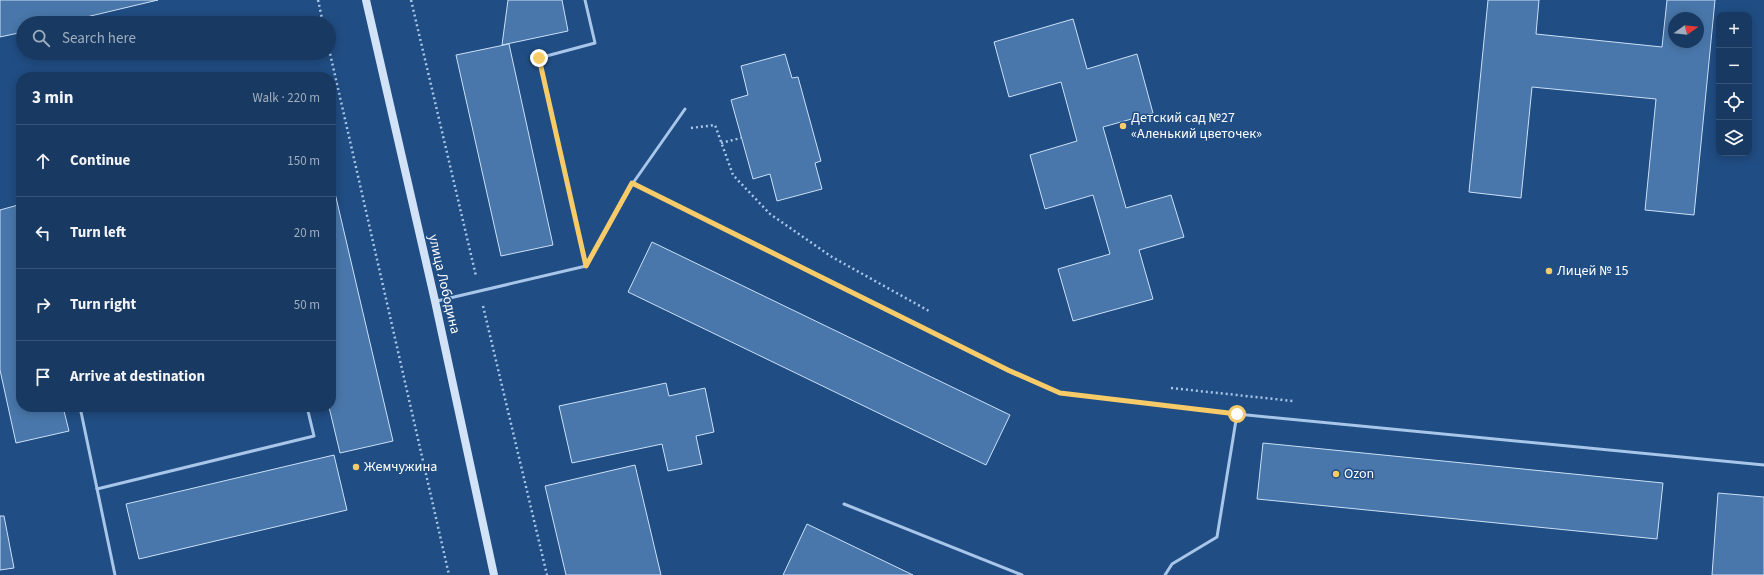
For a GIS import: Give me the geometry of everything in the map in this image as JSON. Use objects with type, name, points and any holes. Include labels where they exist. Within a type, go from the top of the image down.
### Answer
[{"type":"street","name":"улица Лободина","points":[[366,0],[435,301],[494,575]]},
{"type":"lane","points":[[585,0],[594,43],[539,58],[586,266]]},
{"type":"lane","points":[[435,301],[586,266],[632,183],[685,109]]},
{"type":"lane","points":[[632,183],[1008,370],[1060,393],[1237,414],[1764,465]]},
{"type":"lane","points":[[81,412],[115,575]]},
{"type":"lane","points":[[97,489],[314,436],[308,412]]},
{"type":"lane","points":[[1165,575],[1172,564],[1217,536],[1237,414]]},
{"type":"lane","points":[[844,504],[1022,575]]},
{"type":"path","points":[[318,0],[321,16]]},
{"type":"path","points":[[332,60],[334,72]]},
{"type":"path","points":[[336,80],[449,575]]},
{"type":"path","points":[[670,130],[715,125],[733,175],[770,214],[832,257],[934,313]]},
{"type":"path","points":[[721,143],[741,138]]},
{"type":"path","points":[[1167,387],[1307,402],[1306,421]]},
{"type":"building","points":[[0,0],[158,0],[91,16],[16,16],[16,34],[0,37]]},
{"type":"building","points":[[508,0],[562,0],[568,31],[502,45]]},
{"type":"building","points":[[1488,0],[1539,0],[1536,34],[1662,47],[1667,0],[1715,0],[1694,215],[1645,210],[1656,99],[1532,87],[1521,198],[1469,192]]},
{"type":"building","points":[[1073,19],[1087,69],[1137,54],[1153,113],[1103,127],[1126,208],[1171,195],[1184,237],[1139,250],[1153,299],[1073,321],[1058,269],[1110,254],[1093,195],[1045,209],[1030,155],[1077,141],[1061,82],[1009,97],[994,42]]},
{"type":"building","points":[[509,44],[553,245],[501,256],[456,55]]},
{"type":"building","points":[[785,54],[792,78],[798,77],[821,161],[815,163],[822,189],[777,201],[770,174],[753,179],[731,100],[748,95],[741,66]]},
{"type":"building","points":[[336,197],[393,441],[340,453],[330,412],[336,412]]},
{"type":"building","points":[[16,206],[16,412],[64,412],[69,431],[16,443],[0,370],[0,210]]},
{"type":"building","points":[[652,242],[1010,415],[986,465],[628,292]]},
{"type":"building","points":[[666,383],[669,396],[705,388],[714,432],[696,436],[702,464],[668,471],[662,444],[572,463],[559,406]]},
{"type":"building","points":[[1263,443],[1663,483],[1657,539],[1257,499]]},
{"type":"building","points":[[334,455],[347,510],[139,559],[126,504]]},
{"type":"building","points":[[635,465],[661,575],[566,575],[545,486]]},
{"type":"building","points":[[1718,493],[1764,497],[1764,575],[1712,575]]},
{"type":"building","points":[[0,516],[4,516],[14,568],[0,570]]},
{"type":"building","points":[[807,524],[913,575],[783,575]]},
{"type":"place","name":"Детский сад №27 «Аленький цветочек»","points":[[1123,126]]},
{"type":"place","name":"Лицей № 15","points":[[1549,271]]},
{"type":"place","name":"Жемчужина","points":[[356,467]]},
{"type":"place","name":"Ozon","points":[[1336,474]]},
{"type":"route","points":[[539,58],[586,266],[632,183],[1008,370],[1060,393],[1237,414]]}]
